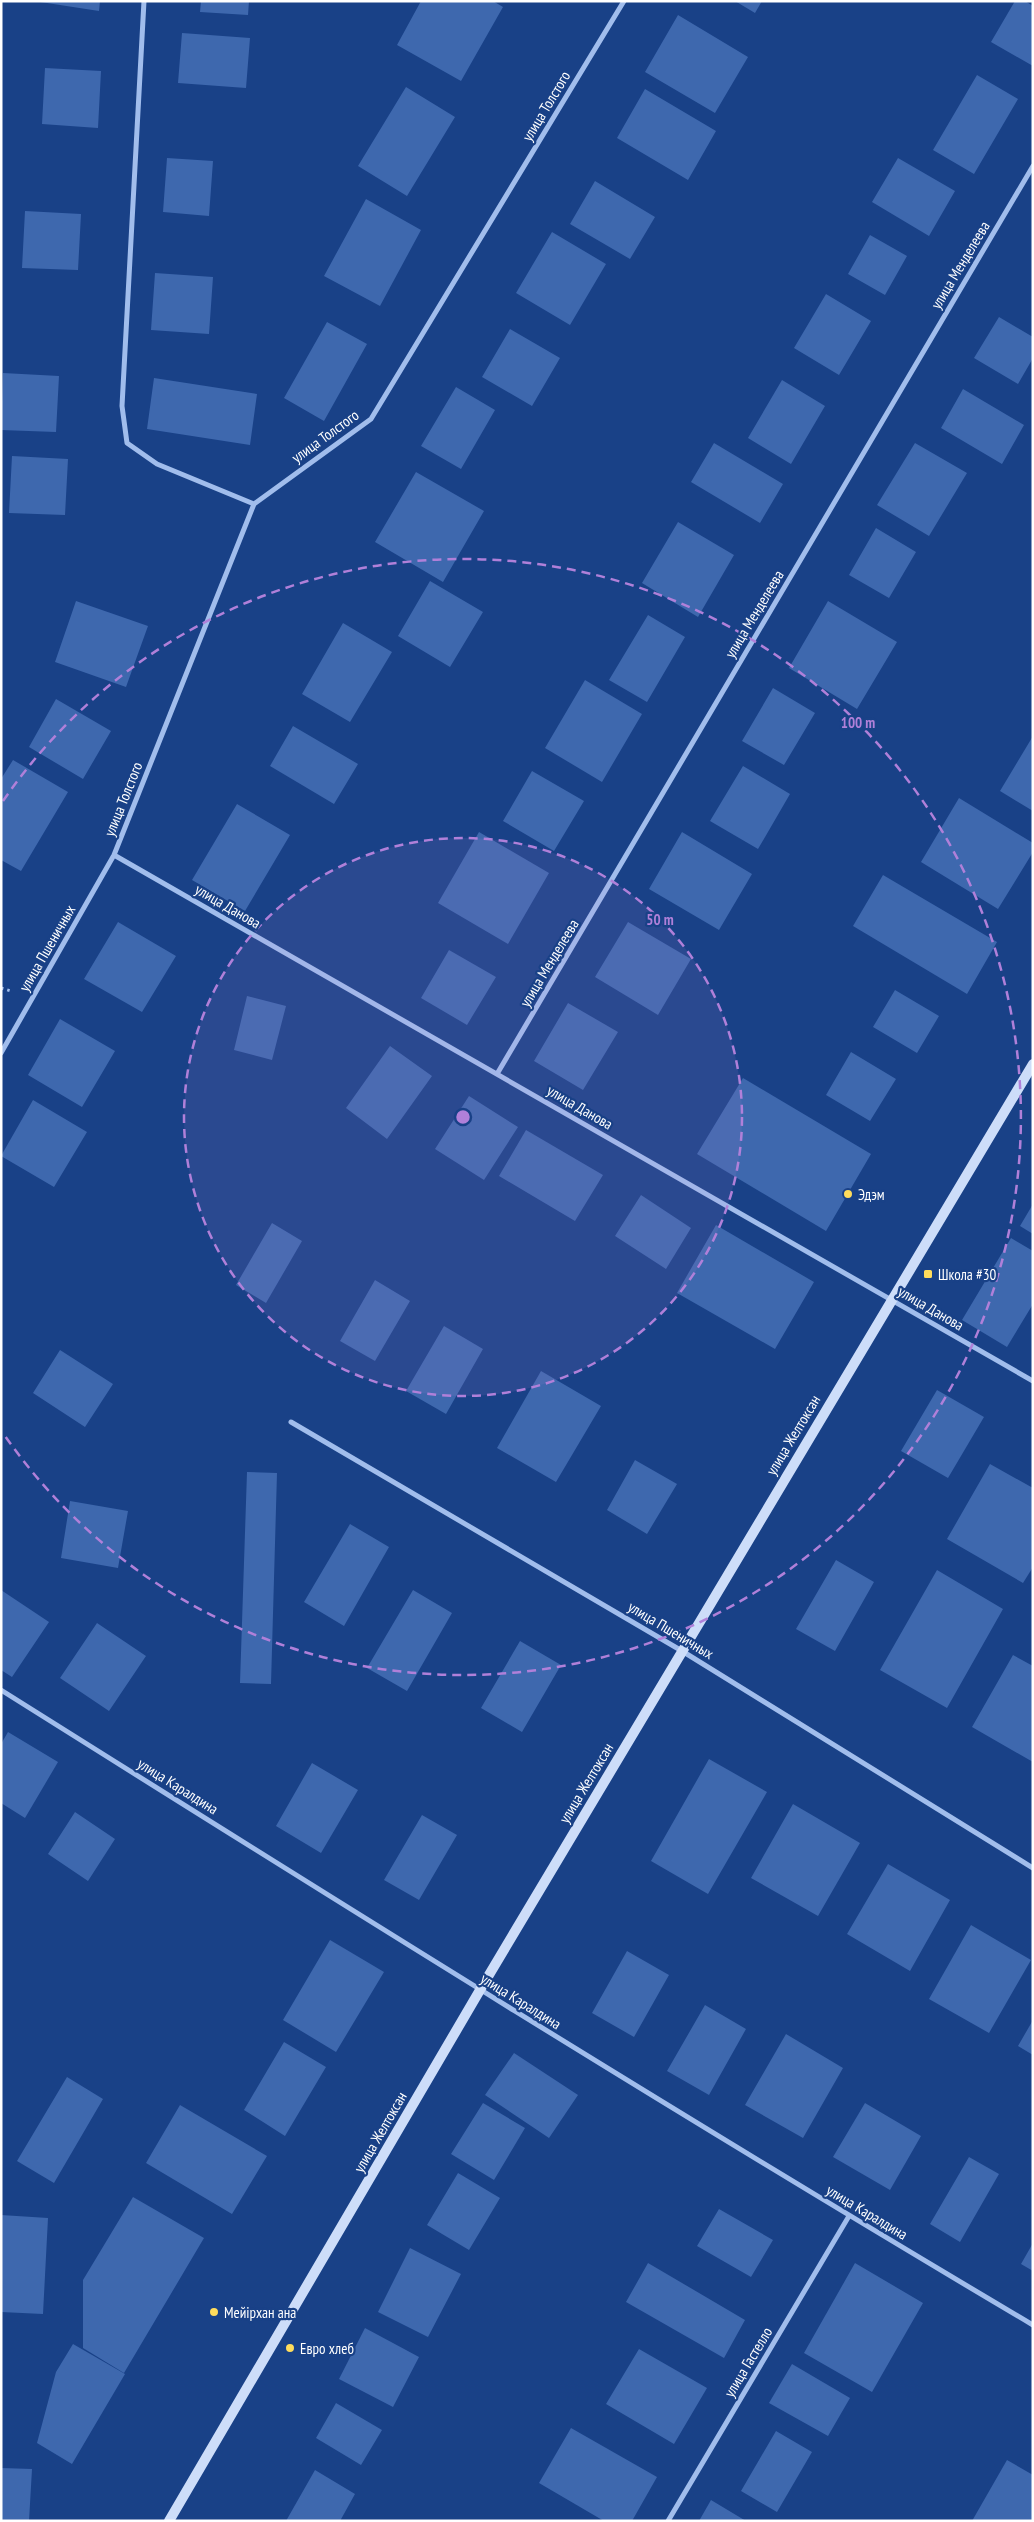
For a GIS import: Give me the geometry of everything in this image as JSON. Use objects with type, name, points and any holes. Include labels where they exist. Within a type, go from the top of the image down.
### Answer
[{"type":"main road","name":"улица Желтоксан","points":[[169,2521],[480,1990],[1033,1064]]},
{"type":"street","points":[[144,1],[122,406],[127,443],[157,464],[254,504]]},
{"type":"street","name":"улица Толстого","points":[[114,855],[254,504],[371,419],[624,1]]},
{"type":"street","name":"улица Менделеева","points":[[497,1074],[1033,166]]},
{"type":"street","name":"улица Данова","points":[[114,855],[1033,1381]]},
{"type":"street","name":"улица Пшеничных","points":[[1,1053],[114,855]]},
{"type":"street","name":"улица Пшеничных","points":[[291,1422],[682,1651],[1033,1868]]},
{"type":"street","name":"улица Каралдина","points":[[1,1690],[480,1990],[849,2216],[1033,2325]]},
{"type":"street","name":"улица Гастелло","points":[[668,2521],[849,2216]]},
{"type":"building","points":[[34,1],[100,1],[99,11]]},
{"type":"building","points":[[201,1],[249,1],[248,15],[200,12]]},
{"type":"building","points":[[421,1],[493,1],[503,7],[461,81],[397,45]]},
{"type":"building","points":[[735,1],[762,1],[755,13]]},
{"type":"building","points":[[1015,1],[1025,1],[1033,6],[1033,66],[991,42]]},
{"type":"building","points":[[678,15],[748,57],[715,113],[645,72]]},
{"type":"building","points":[[182,33],[250,38],[246,88],[178,83]]},
{"type":"building","points":[[45,68],[101,71],[98,128],[42,124]]},
{"type":"building","points":[[977,75],[1018,99],[974,174],[933,150]]},
{"type":"building","points":[[406,87],[455,117],[407,196],[358,166]]},
{"type":"building","points":[[645,89],[716,131],[688,180],[617,138]]},
{"type":"building","points":[[167,158],[213,161],[209,216],[163,212]]},
{"type":"building","points":[[898,158],[955,191],[929,236],[872,202]]},
{"type":"building","points":[[595,181],[655,217],[630,259],[570,224]]},
{"type":"building","points":[[366,199],[421,230],[380,306],[324,276]]},
{"type":"building","points":[[25,211],[81,214],[78,270],[22,268]]},
{"type":"building","points":[[552,232],[606,264],[570,325],[516,293]]},
{"type":"building","points":[[870,235],[907,256],[885,295],[848,274]]},
{"type":"building","points":[[155,273],[213,277],[209,334],[151,330]]},
{"type":"building","points":[[826,294],[871,321],[839,375],[794,348]]},
{"type":"building","points":[[999,317],[1033,337],[1033,358],[1018,384],[974,358]]},
{"type":"building","points":[[327,322],[367,344],[324,421],[284,398]]},
{"type":"building","points":[[510,329],[560,358],[532,406],[482,377]]},
{"type":"building","points":[[3,373],[59,376],[56,432],[1,430]]},
{"type":"building","points":[[154,378],[257,394],[250,445],[147,429]]},
{"type":"building","points":[[782,380],[825,406],[791,464],[748,438]]},
{"type":"building","points":[[456,387],[495,410],[461,469],[421,446]]},
{"type":"building","points":[[963,389],[1024,425],[1002,464],[941,428]]},
{"type":"building","points":[[714,443],[783,484],[760,523],[691,482]]},
{"type":"building","points":[[915,443],[967,473],[929,536],[877,505]]},
{"type":"building","points":[[12,456],[68,459],[65,515],[9,513]]},
{"type":"building","points":[[416,472],[484,511],[443,582],[375,542]]},
{"type":"building","points":[[678,522],[734,555],[698,617],[642,583]]},
{"type":"building","points":[[876,528],[916,552],[889,598],[849,575]]},
{"type":"building","points":[[430,581],[483,612],[450,667],[398,636]]},
{"type":"building","points":[[76,601],[148,626],[126,687],[55,662]]},
{"type":"building","points":[[828,601],[897,642],[857,709],[789,668]]},
{"type":"building","points":[[648,615],[685,637],[647,702],[609,680]]},
{"type":"building","points":[[343,623],[392,652],[350,722],[302,694]]},
{"type":"building","points":[[585,680],[642,714],[602,782],[545,748]]},
{"type":"building","points":[[773,688],[815,713],[784,765],[742,741]]},
{"type":"building","points":[[56,699],[111,731],[83,779],[29,747]]},
{"type":"building","points":[[293,726],[358,764],[334,804],[270,766]]},
{"type":"building","points":[[1033,736],[1033,811],[1000,791]]},
{"type":"building","points":[[13,760],[68,792],[21,871],[1,860],[1,779]]},
{"type":"building","points":[[743,766],[790,794],[758,849],[710,821]]},
{"type":"building","points":[[532,771],[584,801],[554,851],[503,821]]},
{"type":"building","points":[[959,798],[1033,843],[1033,852],[998,909],[921,862]]},
{"type":"building","points":[[237,804],[290,835],[245,911],[192,880]]},
{"type":"building","points":[[479,832],[549,873],[508,944],[438,903]]},
{"type":"building","points":[[682,832],[752,874],[719,930],[649,889]]},
{"type":"building","points":[[883,875],[997,942],[967,994],[853,926]]},
{"type":"building","points":[[118,922],[176,956],[142,1012],[84,979]]},
{"type":"building","points":[[628,922],[691,959],[658,1015],[595,977]]},
{"type":"building","points":[[449,950],[496,977],[467,1025],[421,998]]},
{"type":"building","points":[[895,990],[939,1016],[917,1053],[873,1027]]},
{"type":"building","points":[[247,996],[286,1006],[272,1060],[234,1050]]},
{"type":"building","points":[[568,1003],[618,1032],[583,1090],[534,1061]]},
{"type":"building","points":[[60,1019],[115,1051],[82,1107],[28,1075]]},
{"type":"building","points":[[390,1046],[432,1076],[387,1139],[346,1108]]},
{"type":"building","points":[[851,1052],[896,1079],[870,1121],[826,1095]]},
{"type":"building","points":[[743,1078],[871,1154],[826,1231],[697,1154]]},
{"type":"building","points":[[469,1096],[518,1127],[484,1180],[435,1149]]},
{"type":"building","points":[[33,1100],[87,1132],[54,1187],[1,1156]]},
{"type":"building","points":[[526,1130],[603,1175],[575,1221],[499,1176]]},
{"type":"building","points":[[641,1195],[691,1228],[666,1269],[615,1236]]},
{"type":"building","points":[[1033,1204],[1033,1234],[1020,1226]]},
{"type":"building","points":[[272,1223],[302,1241],[266,1303],[236,1285]]},
{"type":"building","points":[[716,1225],[814,1282],[775,1349],[677,1293]]},
{"type":"building","points":[[1011,1238],[1033,1251],[1033,1304],[1007,1347],[962,1320]]},
{"type":"building","points":[[375,1280],[410,1301],[375,1361],[340,1341]]},
{"type":"building","points":[[444,1326],[483,1349],[446,1414],[406,1391]]},
{"type":"building","points":[[60,1350],[113,1384],[85,1427],[33,1393]]},
{"type":"building","points":[[541,1371],[601,1406],[556,1482],[497,1448]]},
{"type":"building","points":[[937,1390],[984,1417],[948,1478],[901,1451]]},
{"type":"building","points":[[635,1460],[677,1484],[647,1534],[607,1510]]},
{"type":"building","points":[[990,1464],[1033,1488],[1033,1567],[1023,1583],[947,1539]]},
{"type":"building","points":[[247,1472],[277,1473],[271,1684],[240,1683]]},
{"type":"building","points":[[70,1501],[128,1511],[118,1568],[61,1558]]},
{"type":"building","points":[[350,1524],[389,1547],[344,1626],[304,1602]]},
{"type":"building","points":[[836,1560],[874,1582],[835,1651],[796,1629]]},
{"type":"building","points":[[937,1570],[1003,1609],[947,1708],[880,1670]]},
{"type":"building","points":[[1,1590],[49,1622],[12,1677],[1,1670]]},
{"type":"building","points":[[413,1590],[452,1613],[407,1691],[367,1668]]},
{"type":"building","points":[[97,1623],[146,1656],[109,1711],[60,1678]]},
{"type":"building","points":[[520,1641],[561,1665],[522,1732],[481,1708]]},
{"type":"building","points":[[1013,1655],[1033,1666],[1033,1762],[972,1727]]},
{"type":"building","points":[[8,1732],[58,1762],[25,1818],[1,1803],[1,1744]]},
{"type":"building","points":[[709,1759],[767,1792],[708,1894],[651,1861]]},
{"type":"building","points":[[312,1763],[358,1790],[321,1853],[276,1826]]},
{"type":"building","points":[[793,1804],[860,1843],[818,1916],[751,1878]]},
{"type":"building","points":[[75,1812],[115,1839],[88,1881],[48,1854]]},
{"type":"building","points":[[422,1815],[457,1835],[419,1900],[384,1880]]},
{"type":"building","points":[[888,1864],[950,1900],[910,1971],[847,1934]]},
{"type":"building","points":[[971,1925],[1031,1960],[989,2033],[929,1999]]},
{"type":"building","points":[[330,1940],[384,1972],[336,2052],[283,2020]]},
{"type":"building","points":[[627,1951],[669,1975],[634,2037],[592,2013]]},
{"type":"building","points":[[705,2005],[746,2029],[709,2095],[667,2071]]},
{"type":"building","points":[[1033,2020],[1033,2055],[1018,2046]]},
{"type":"building","points":[[786,2034],[843,2068],[803,2138],[745,2105]]},
{"type":"building","points":[[284,2042],[326,2067],[285,2136],[244,2110]]},
{"type":"building","points":[[514,2053],[578,2095],[549,2138],[485,2095]]},
{"type":"building","points":[[67,2077],[103,2099],[54,2183],[17,2161]]},
{"type":"building","points":[[483,2103],[525,2128],[494,2180],[451,2154]]},
{"type":"building","points":[[865,2103],[921,2136],[890,2190],[833,2157]]},
{"type":"building","points":[[180,2105],[267,2156],[232,2214],[146,2163]]},
{"type":"building","points":[[969,2157],[999,2174],[960,2242],[930,2224]]},
{"type":"building","points":[[458,2173],[500,2198],[469,2250],[427,2225]]},
{"type":"building","points":[[133,2197],[204,2238],[124,2373],[83,2348],[83,2280]]},
{"type":"building","points":[[719,2209],[773,2240],[751,2277],[697,2246]]},
{"type":"building","points":[[1,2215],[48,2218],[43,2314],[1,2312]]},
{"type":"building","points":[[1033,2243],[1033,2271],[1021,2264]]},
{"type":"building","points":[[410,2248],[461,2274],[428,2337],[378,2312]]},
{"type":"building","points":[[648,2263],[745,2320],[724,2358],[626,2302]]},
{"type":"building","points":[[855,2263],[923,2303],[872,2392],[804,2353]]},
{"type":"building","points":[[365,2328],[419,2357],[393,2407],[339,2379]]},
{"type":"building","points":[[73,2344],[125,2374],[72,2464],[37,2443],[56,2372]]},
{"type":"building","points":[[639,2349],[707,2388],[674,2444],[606,2404]]},
{"type":"building","points":[[792,2364],[850,2398],[828,2436],[769,2403]]},
{"type":"building","points":[[336,2403],[382,2430],[361,2465],[316,2438]]},
{"type":"building","points":[[571,2428],[657,2477],[632,2521],[604,2521],[539,2483]]},
{"type":"building","points":[[776,2431],[812,2452],[777,2512],[741,2491]]},
{"type":"building","points":[[1007,2460],[1033,2475],[1033,2521],[972,2521]]},
{"type":"building","points":[[1,2468],[32,2469],[29,2521],[1,2521]]},
{"type":"building","points":[[315,2470],[355,2494],[340,2521],[286,2521]]},
{"type":"building","points":[[711,2500],[746,2521],[699,2521]]},
{"type":"place","name":"Эдэм","points":[[848,1194]]},
{"type":"place","name":"Школа #30","points":[[928,1274]]},
{"type":"place","name":"Мейірхан ана","points":[[214,2312]]},
{"type":"place","name":"Евро хлеб","points":[[290,2348]]}]
